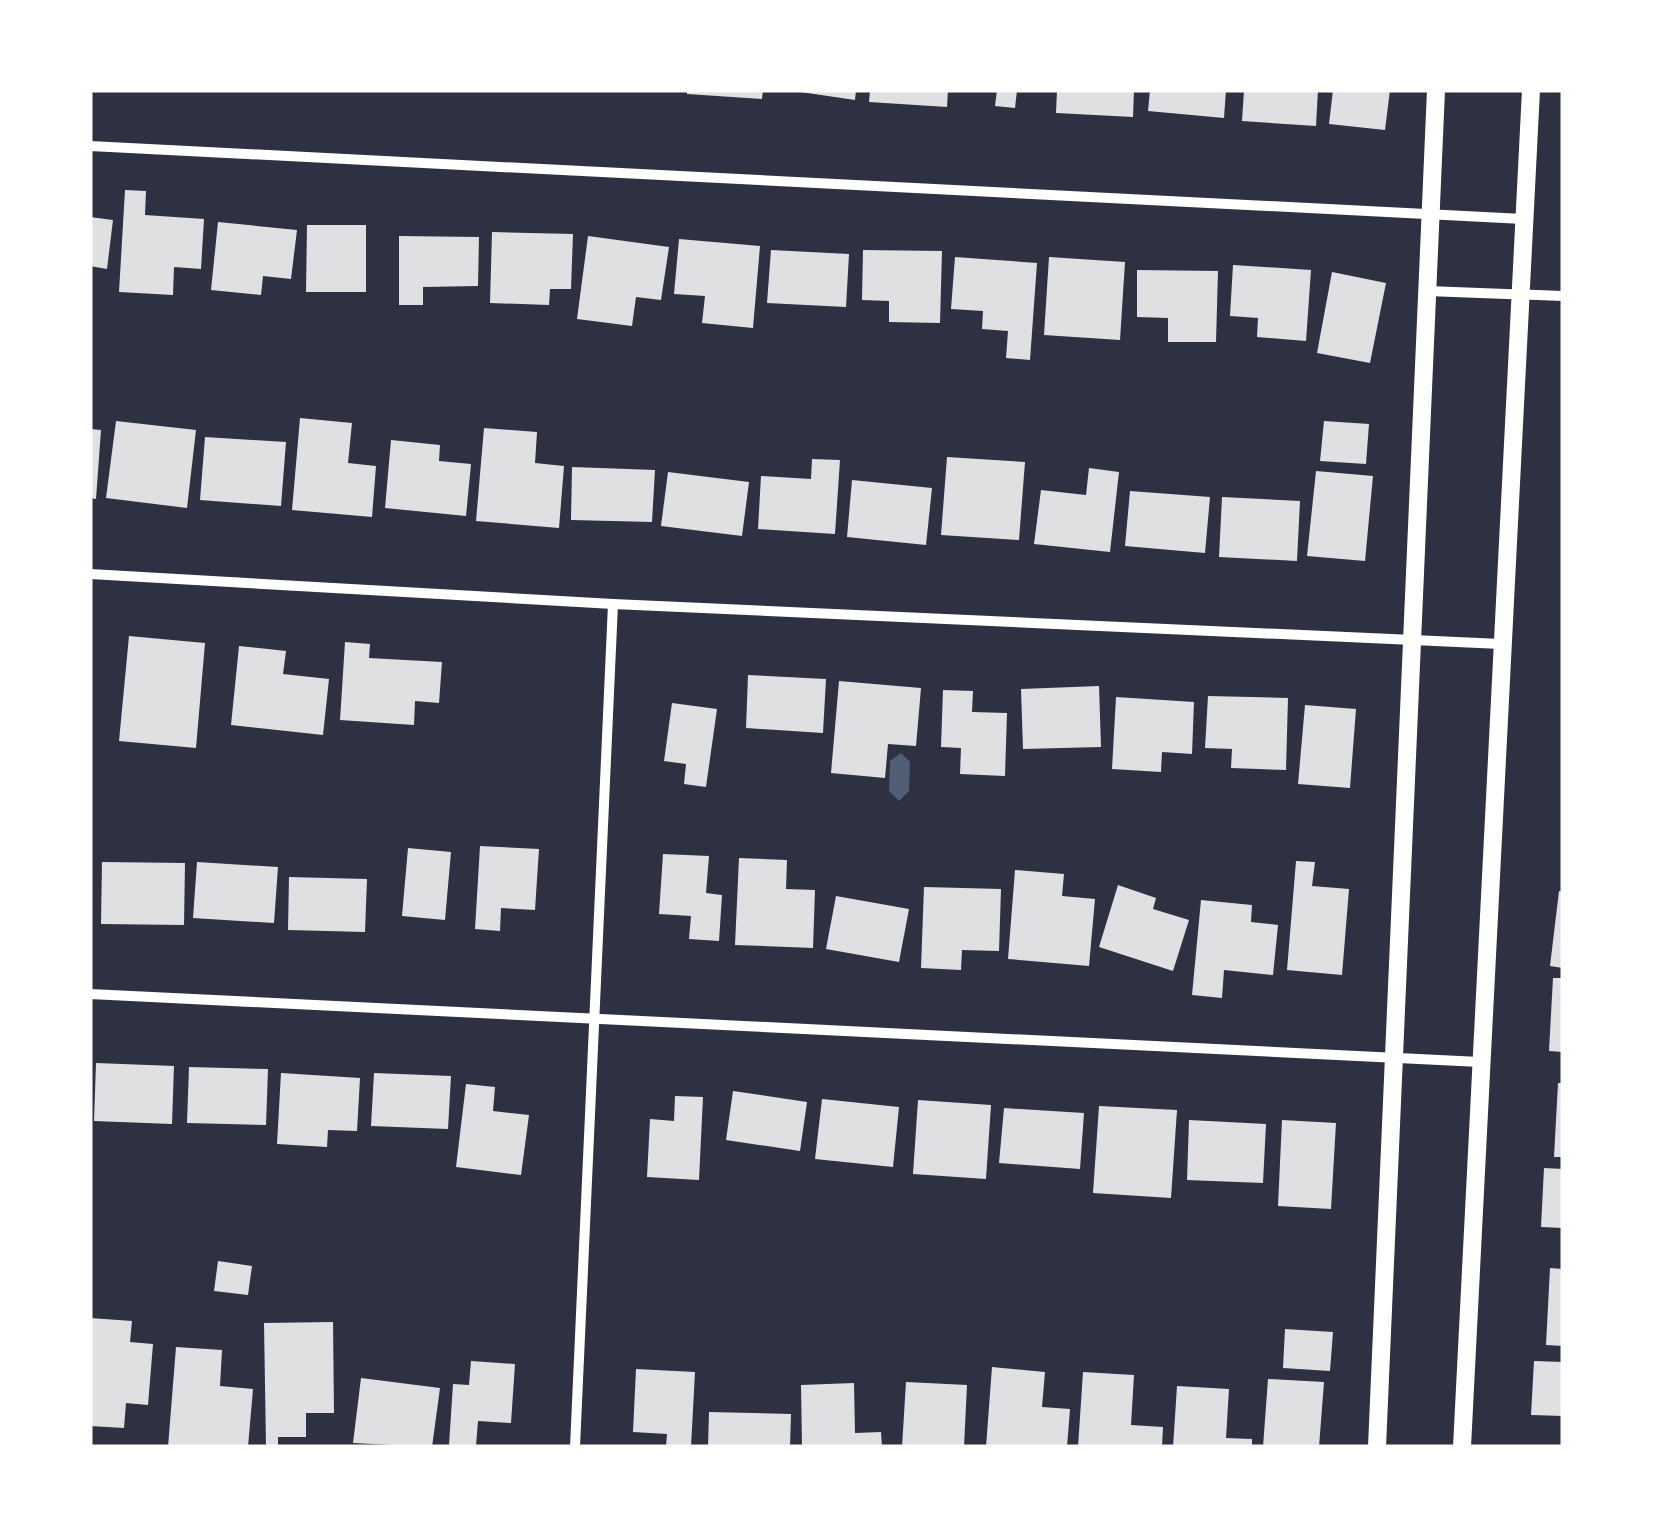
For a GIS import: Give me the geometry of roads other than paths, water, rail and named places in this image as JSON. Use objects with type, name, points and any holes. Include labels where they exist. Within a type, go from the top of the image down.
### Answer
[{"type":"street","points":[[1376,1447],[1436,90]]},
{"type":"street","points":[[1462,1447],[1530,90]]},
{"type":"street","points":[[90,146],[1523,219]]},
{"type":"street","points":[[1427,291],[1563,296]]},
{"type":"street","points":[[90,574],[613,604],[1501,644]]},
{"type":"street","points":[[574,1447],[613,604]]},
{"type":"street","points":[[90,994],[1480,1062]]},
{"type":"water","points":[[901,753],[910,762],[909,791],[899,801],[889,791],[890,761]]}]
